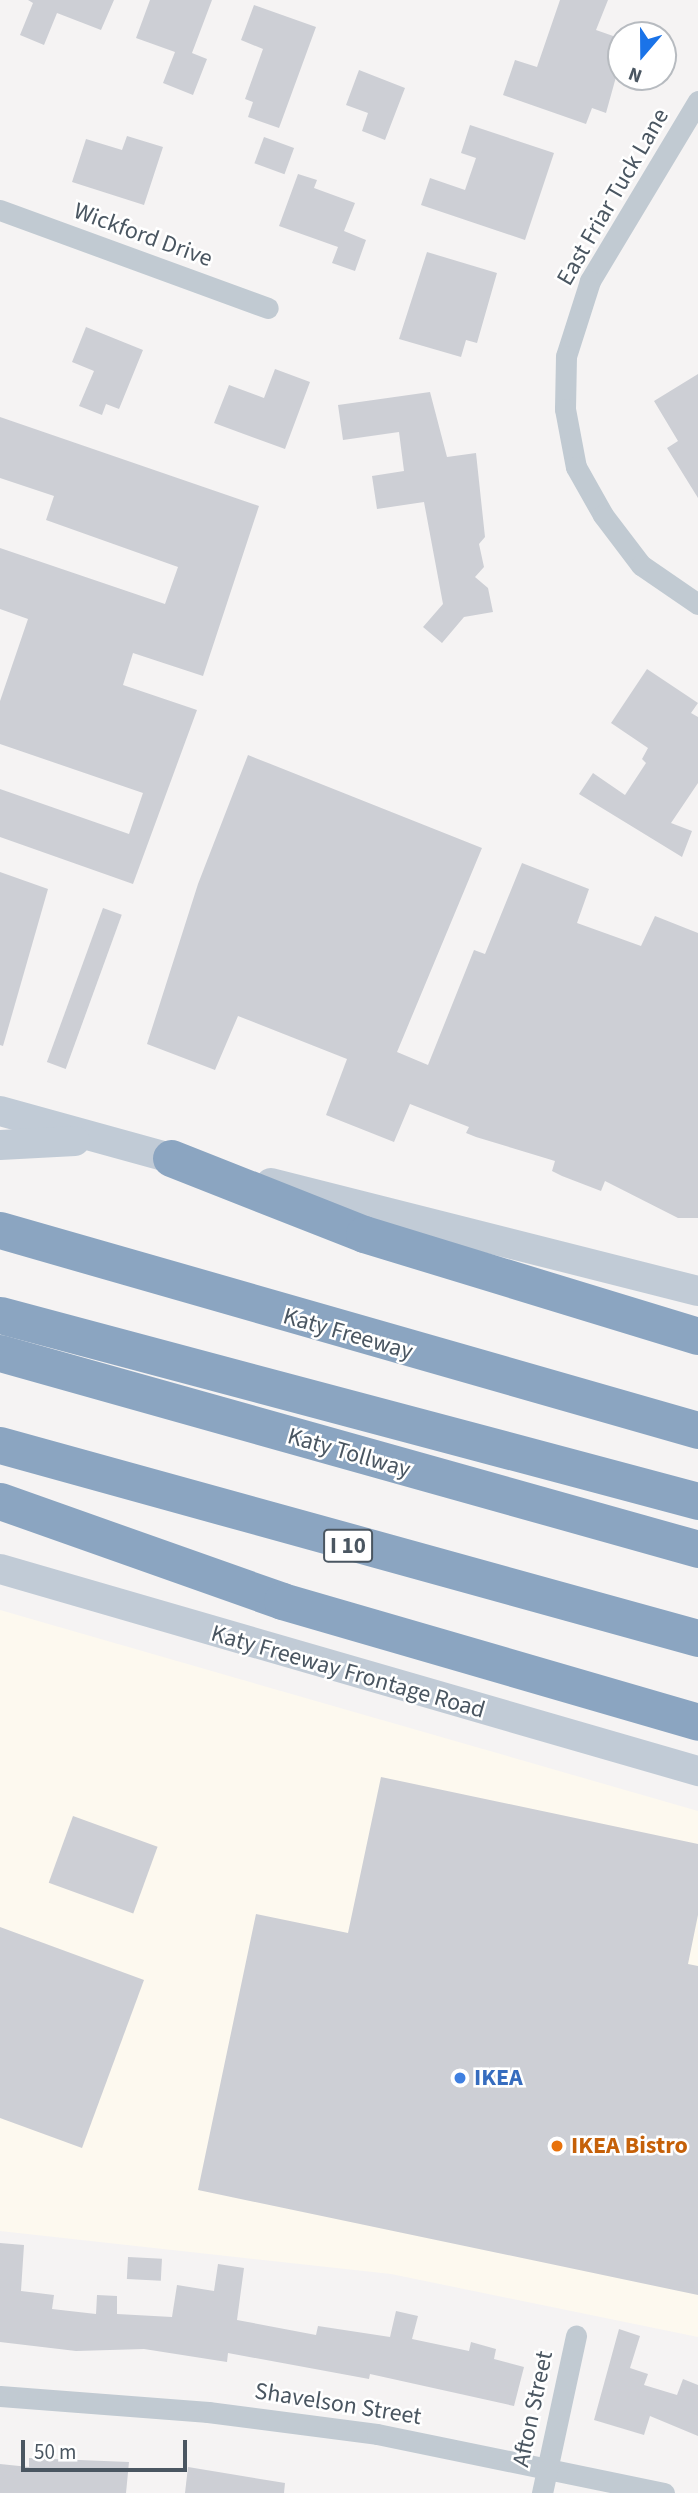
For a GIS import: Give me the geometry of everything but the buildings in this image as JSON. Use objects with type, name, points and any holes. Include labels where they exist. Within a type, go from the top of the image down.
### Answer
[{"type":"highway","points":[[171,1158],[363,1234],[698,1336]]},
{"type":"highway","name":"Katy Freeway","points":[[0,1230],[698,1430]]},
{"type":"highway","points":[[0,1315],[698,1501]]},
{"type":"highway","name":"Katy Tollway","points":[[0,1351],[133,1391],[698,1549]]},
{"type":"highway","name":"I 10","points":[[0,1445],[698,1638]]},
{"type":"highway","points":[[0,1501],[282,1601],[698,1722]]},
{"type":"main road","points":[[0,1111],[171,1158],[698,1291]]},
{"type":"main road","points":[[0,1145],[103,1139]]},
{"type":"main road","name":"Katy Freeway Frontage Road","points":[[0,1569],[698,1771]]},
{"type":"street","name":"East Friar Tuck Lane","points":[[698,101],[590,281],[566,356],[565,409],[576,467],[603,516],[641,565],[698,604]]},
{"type":"street","name":"Wickford Drive","points":[[0,210],[268,309]]},
{"type":"street","name":"Afton Street","points":[[542,2493],[576,2336]]},
{"type":"street","name":"Shavelson Street","points":[[0,2396],[261,2418],[547,2469],[664,2493]]},
{"type":"shaded area","points":[[0,1610],[698,1811],[698,2337],[391,2274],[0,2231]]},
{"type":"place","name":"IKEA","points":[[460,2078]]},
{"type":"place","name":"IKEA Bistro","points":[[557,2146]]}]
